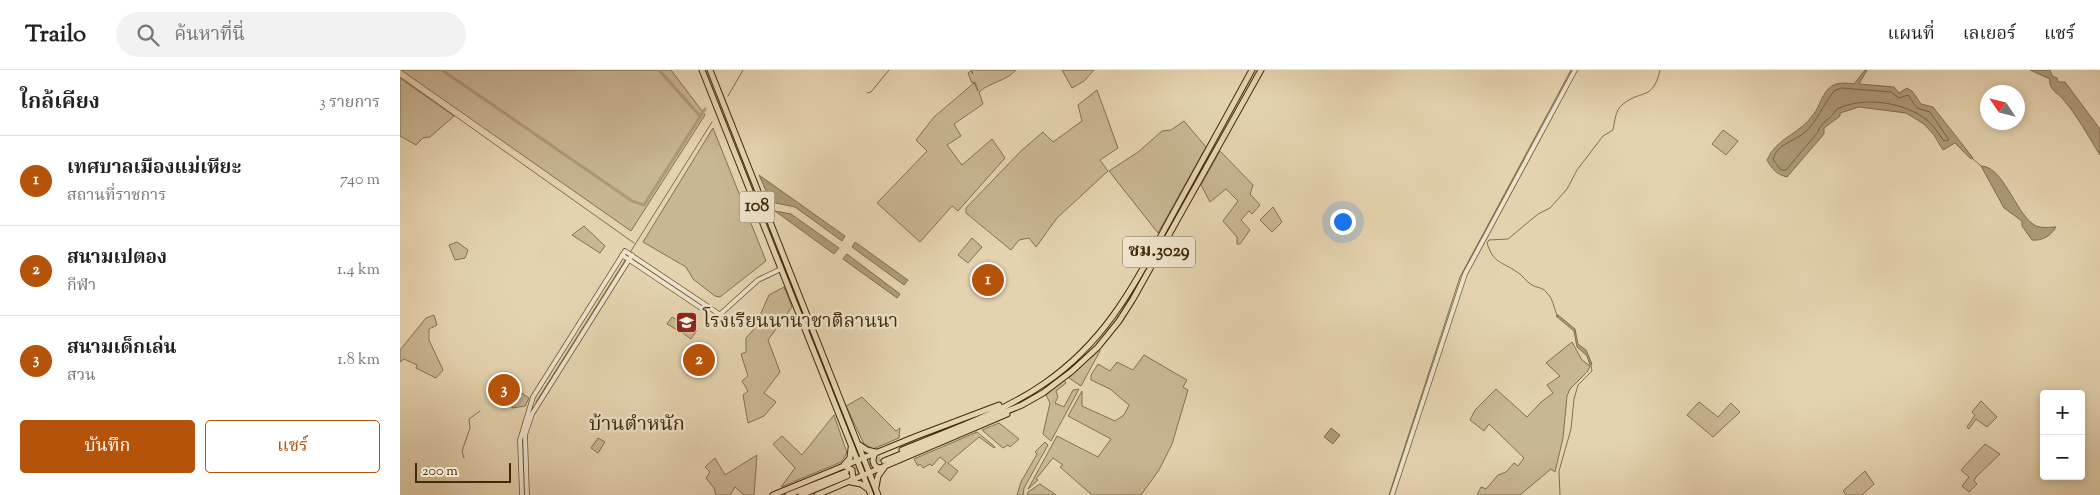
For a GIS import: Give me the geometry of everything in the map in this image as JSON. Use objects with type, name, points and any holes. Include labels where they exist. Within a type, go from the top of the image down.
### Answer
[{"type":"main road","name":"108","points":[[702,70],[781,269],[787,274],[858,444],[860,459]]},
{"type":"main road","name":"108","points":[[710,70],[851,444],[860,459],[874,493]]},
{"type":"main road","name":"ชม.3029","points":[[1252,70],[1119,310],[1096,339],[1079,356],[1046,382],[1017,400],[883,460],[1022,405],[1056,384],[1100,348],[1133,299],[1261,70]]},
{"type":"main road","points":[[717,108],[724,105]]},
{"type":"main road","points":[[773,495],[935,429],[1017,400]]},
{"type":"main road","points":[[788,495],[884,468],[977,428],[1022,405]]},
{"type":"main road","points":[[842,466],[850,458],[851,444]]},
{"type":"main road","points":[[858,444],[867,450],[877,452]]},
{"type":"main road","points":[[877,452],[873,459],[874,465],[884,468]]},
{"type":"main road","points":[[802,495],[847,478],[853,478],[852,470],[847,466],[842,466]]},
{"type":"main road","points":[[847,478],[861,484],[874,493],[877,478],[884,468]]},
{"type":"main road","points":[[817,495],[847,478]]},
{"type":"street","points":[[1392,495],[1465,274],[1575,70]]},
{"type":"street","points":[[627,256],[717,316],[758,280],[781,269]]},
{"type":"street","points":[[522,495],[520,440],[533,397],[627,256]]},
{"type":"street","points":[[527,495],[525,436],[532,414],[627,256]]},
{"type":"shaded area","points":[[401,70],[671,70],[705,115],[631,231]]},
{"type":"shaded area","points":[[971,70],[1016,70],[979,92],[983,104],[954,124],[961,136],[947,145],[962,165],[992,139],[1005,158],[958,211],[952,206],[920,242],[877,203],[927,151],[916,140],[934,117],[974,83],[978,91],[975,82],[972,83],[968,73],[971,71],[973,74]]},
{"type":"shaded area","points":[[1062,70],[1094,70],[1084,81],[1072,88]]},
{"type":"shaded area","points":[[400,78],[454,116],[430,137],[423,138],[416,145],[400,136]]},
{"type":"shaded area","points":[[1097,90],[1118,148],[1100,160],[1108,171],[1057,218],[1036,247],[1029,238],[1019,240],[1011,250],[966,213],[966,208],[1021,151],[1043,132],[1053,142],[1082,121],[1078,105]]},
{"type":"shaded area","points":[[1184,121],[1206,147],[1158,233],[1109,171],[1138,152],[1162,131],[1171,130]]},
{"type":"shaded area","points":[[713,128],[766,261],[720,297],[715,296],[693,279],[686,267],[643,242]]},
{"type":"shaded area","points":[[1723,130],[1738,141],[1726,155],[1712,144]]},
{"type":"shaded area","points":[[1220,151],[1253,185],[1250,194],[1260,205],[1252,214],[1249,211],[1241,220],[1250,230],[1240,244],[1237,244],[1237,237],[1223,221],[1238,201],[1226,189],[1210,202],[1201,185]]},
{"type":"shaded area","points":[[1273,207],[1282,222],[1272,232],[1260,220]]},
{"type":"shaded area","points":[[584,226],[605,246],[600,253],[572,235]]},
{"type":"shaded area","points":[[972,238],[982,247],[968,263],[958,255]]},
{"type":"shaded area","points":[[457,242],[468,250],[465,258],[455,260],[449,245]]},
{"type":"shaded area","points":[[784,287],[792,307],[768,340],[780,372],[764,393],[776,402],[764,416],[748,423],[743,395],[748,391],[742,381],[748,376],[741,354],[746,352],[746,338],[754,329],[769,295]]},
{"type":"shaded area","points":[[434,315],[437,325],[429,329],[429,340],[443,370],[436,378],[416,368],[417,365],[404,359],[400,362],[400,350],[426,318]]},
{"type":"shaded area","points":[[672,317],[683,324],[679,331],[667,324]]},
{"type":"shaded area","points":[[686,322],[697,330],[691,339],[680,331]]},
{"type":"shaded area","points":[[1572,342],[1582,360],[1590,366],[1588,371],[1570,389],[1567,396],[1563,438],[1555,472],[1551,469],[1520,495],[1477,495],[1481,487],[1486,489],[1498,475],[1506,472],[1514,463],[1518,466],[1524,458],[1489,424],[1484,431],[1470,420],[1475,410],[1496,389],[1527,417],[1541,402],[1553,393],[1547,385],[1560,376],[1546,363]]},
{"type":"shaded area","points":[[1099,349],[1100,351],[1081,386],[1069,378]]},
{"type":"shaded area","points":[[1144,355],[1187,380],[1183,387],[1188,390],[1172,444],[1159,470],[1141,495],[1092,495],[1060,467],[1063,465],[1053,458],[1036,479],[1038,480],[1028,489],[1057,436],[1098,457],[1111,439],[1068,416],[1082,391],[1082,406],[1115,421],[1124,415],[1129,405],[1110,389],[1091,380],[1091,375],[1098,364],[1110,371],[1117,362],[1133,370]]},
{"type":"shaded area","points":[[499,378],[529,398],[525,406],[512,408],[512,403],[506,403]]},
{"type":"shaded area","points":[[1064,380],[1066,383],[1056,391],[1058,397],[1055,403],[1064,407],[1073,390],[1079,389],[1051,441],[1043,434],[1050,403],[1046,395]]},
{"type":"shaded area","points":[[862,397],[896,431],[900,428],[899,438],[873,449],[864,444],[846,406]]},
{"type":"shaded area","points":[[1981,401],[1997,417],[1987,427],[1976,419],[1969,429],[1967,427],[1975,415],[1972,412]]},
{"type":"shaded area","points":[[1699,402],[1718,417],[1731,403],[1740,412],[1713,437],[1687,415]]},
{"type":"shaded area","points":[[834,415],[847,453],[841,462],[781,487],[795,468],[773,444],[782,436],[802,455]]},
{"type":"shaded area","points":[[999,423],[1019,439],[1010,447],[1008,445],[1003,448],[982,430]]},
{"type":"shaded area","points":[[977,432],[995,447],[979,437],[948,463],[958,471],[950,481],[938,472],[946,462],[940,457],[932,466],[930,464],[923,468],[920,464],[918,466],[914,459]]},
{"type":"shaded area","points":[[598,438],[605,442],[598,453],[591,448]]},
{"type":"shaded area","points":[[1045,442],[1048,445],[1024,488],[1023,495],[1017,495],[1021,482],[1037,454],[1035,452]]},
{"type":"shaded area","points":[[1985,444],[2000,454],[1976,477],[1974,481],[1977,484],[1969,492],[1962,486],[1969,477],[1961,470]]},
{"type":"shaded area","points":[[757,455],[754,495],[744,495],[735,487],[730,495],[716,495],[714,488],[706,478],[710,472],[705,467],[715,458],[725,475]]},
{"type":"shaded area","points":[[1865,471],[1874,484],[1862,495],[1846,495],[1843,491]]},
{"type":"shaded area","points":[[1040,484],[1056,495],[1027,495],[1028,492]]},
{"type":"water","points":[[1867,70],[1859,84],[1894,87],[1899,93],[1907,88],[1912,91],[1921,104],[1933,107],[1973,158],[1971,159],[1955,143],[1943,150],[1934,135],[1924,124],[1906,113],[1859,107],[1840,113],[1840,116],[1824,128],[1824,134],[1787,177],[1775,171],[1767,160],[1776,146],[1808,121],[1829,89],[1837,84],[1854,84]]},
{"type":"water","points":[[2030,70],[2050,70],[2052,76],[2057,78],[2058,82],[2065,82],[2100,129],[2100,155],[2073,111],[2051,87],[2050,79]]},
{"type":"water","points":[[1981,166],[1989,168],[2003,181],[2021,210],[2035,226],[2056,227],[2052,233],[2043,239],[2032,240],[2022,226],[2022,221],[2004,208]]},
{"type":"water","points":[[759,175],[845,236],[842,241],[795,207],[771,202]]},
{"type":"water","points":[[775,211],[791,214],[839,248],[834,254]]},
{"type":"water","points":[[855,242],[908,280],[904,285],[852,247]]},
{"type":"water","points":[[847,254],[900,294],[897,298],[843,259]]},
{"type":"water","points":[[1558,315],[1575,329],[1578,344],[1586,350],[1592,364],[1590,365],[1587,356],[1577,347],[1574,331],[1556,316]]},
{"type":"water","points":[[1331,428],[1340,435],[1333,444],[1324,437]]},
{"type":"waterway","points":[[442,70],[632,201],[644,205],[705,109]]},
{"type":"waterway","points":[[659,70],[700,116]]},
{"type":"waterway","points":[[728,96],[743,70]]},
{"type":"waterway","points":[[867,93],[871,92],[889,70]]},
{"type":"waterway","points":[[1389,495],[1460,277],[1571,70]]},
{"type":"waterway","points":[[1558,317],[1549,295],[1541,288],[1530,284],[1519,273],[1495,259],[1487,243],[1489,240],[1508,239],[1538,214],[1550,208],[1567,189],[1577,170],[1603,136],[1613,130],[1620,106],[1650,90],[1654,86],[1660,70]]},
{"type":"waterway","points":[[400,77],[634,243]]},
{"type":"waterway","points":[[536,402],[712,122]]},
{"type":"waterway","points":[[1972,158],[1981,166]]},
{"type":"waterway","points":[[1560,495],[1559,471],[1571,429],[1574,399],[1578,385],[1592,371],[1591,365]]},
{"type":"waterway","points":[[464,458],[462,451],[470,428],[469,419],[480,411]]},
{"type":"waterway","points":[[529,415],[531,411]]},
{"type":"waterway","points":[[523,436],[522,453],[525,495]]},
{"type":"tunnel","points":[[848,471],[883,458]]},
{"type":"tunnel","points":[[850,475],[876,464]]},
{"type":"place","name":"เทศบาลเมืองแม่เหียะ","points":[[988,280]]},
{"type":"place","name":"โรงเรียนนานาชาติลานนา","points":[[687,322]]},
{"type":"place","name":"สนามเปตอง","points":[[699,360]]},
{"type":"place","name":"สนามเด็กเล่น","points":[[504,390]]},
{"type":"district","name":"บ้านตำหนัก","points":[[637,425]]}]
